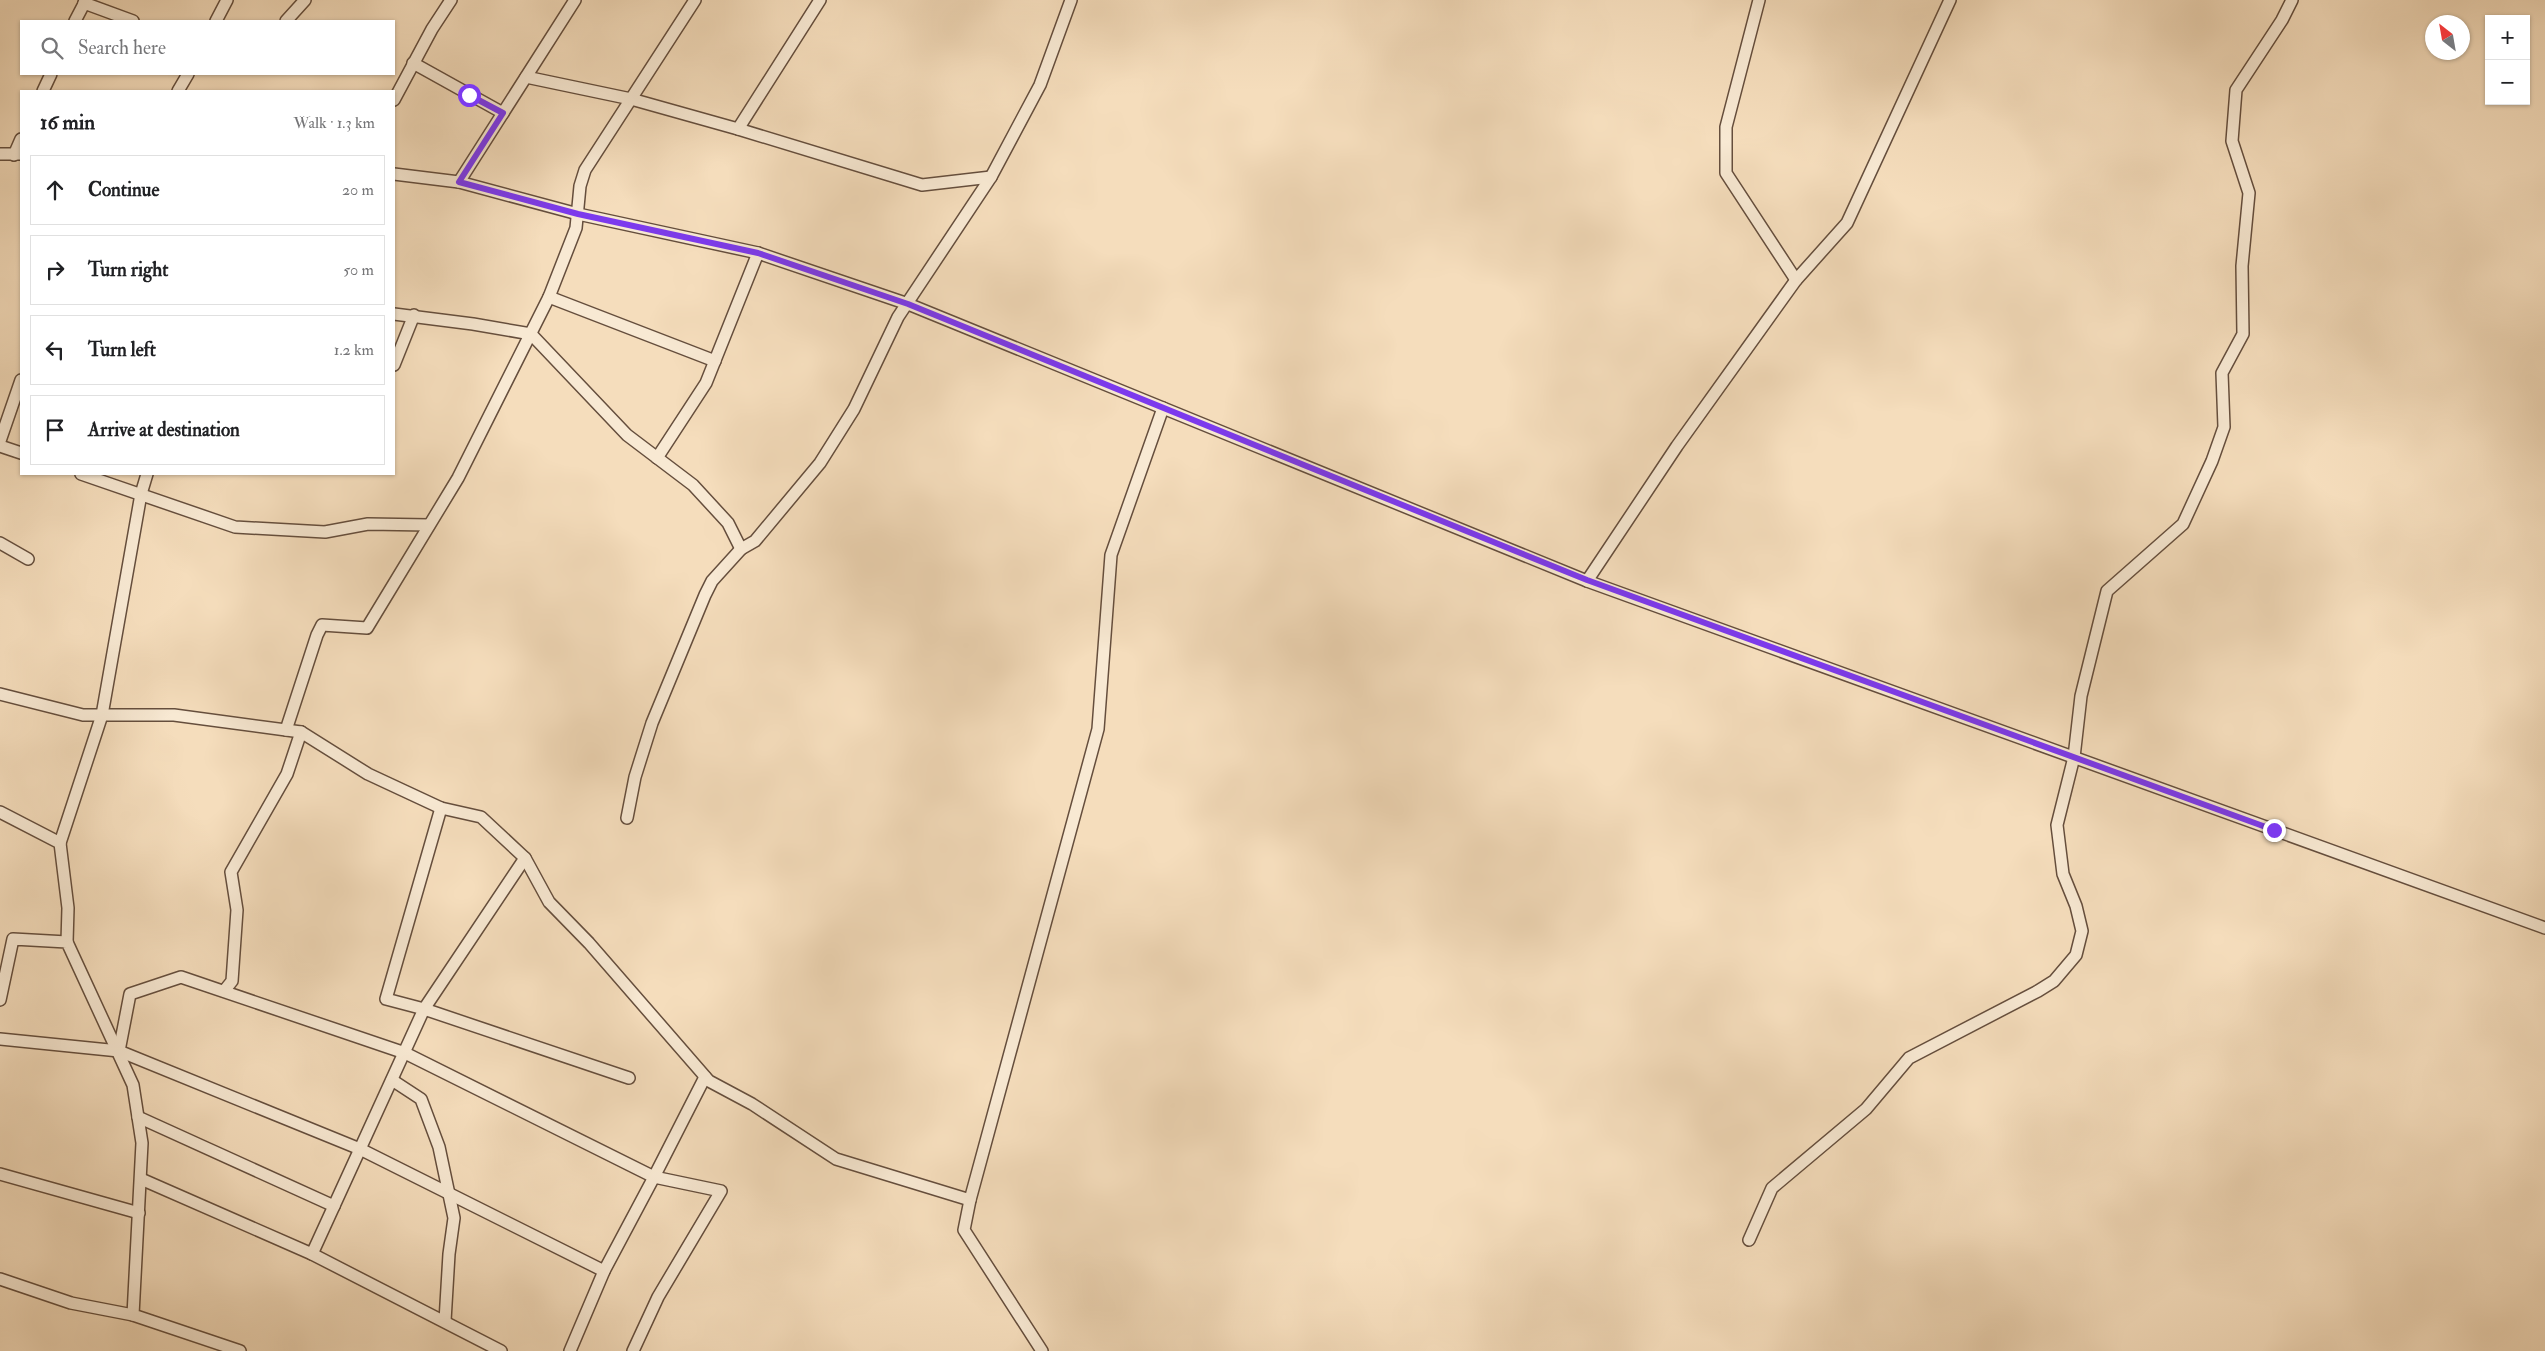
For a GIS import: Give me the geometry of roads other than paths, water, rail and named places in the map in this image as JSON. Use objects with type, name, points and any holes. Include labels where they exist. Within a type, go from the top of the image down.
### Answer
[{"type":"street","points":[[217,20],[227,0]]},
{"type":"street","points":[[287,20],[305,0]]},
{"type":"street","points":[[395,98],[451,0]]},
{"type":"street","points":[[459,182],[576,0]]},
{"type":"street","points":[[286,730],[322,625],[367,628],[458,478],[550,297],[576,228],[580,186],[585,170],[695,0]]},
{"type":"street","points":[[738,129],[820,0]]},
{"type":"street","points":[[627,818],[635,777],[652,723],[712,581],[741,549],[755,540],[820,463],[854,409],[898,318],[991,177],[1040,85],[1071,0]]},
{"type":"street","points":[[1759,0],[1726,127],[1726,172],[1796,280]]},
{"type":"street","points":[[1587,580],[1676,446],[1796,280],[1846,224],[1950,0]]},
{"type":"street","points":[[1749,1240],[1772,1188],[1866,1109],[1909,1058],[2038,991],[2054,981],[2076,955],[2082,931],[2076,906],[2063,874],[2057,825],[2074,757],[2081,696],[2108,591],[2184,524],[2212,461],[2224,427],[2222,373],[2243,334],[2242,266],[2249,194],[2232,141],[2236,90],[2282,20],[2292,0]]},
{"type":"street","points":[[76,20],[85,2],[130,20]]},
{"type":"street","points":[[414,63],[503,113]]},
{"type":"street","points":[[43,90],[51,75]]},
{"type":"street","points":[[179,90],[187,75]]},
{"type":"street","points":[[526,77],[631,99],[738,129],[922,185],[991,177]]},
{"type":"street","points":[[0,154],[18,154]]},
{"type":"street","points":[[395,174],[459,182],[578,214],[758,253],[908,304],[1587,580],[2545,928]]},
{"type":"street","points":[[657,458],[706,383],[758,253]]},
{"type":"street","points":[[550,297],[715,361]]},
{"type":"street","points":[[395,314],[414,315],[531,334],[627,435],[692,485],[728,522],[741,549]]},
{"type":"street","points":[[395,362],[414,315]]},
{"type":"street","points":[[0,441],[20,383]]},
{"type":"street","points":[[1042,1351],[964,1230],[970,1200],[1098,729],[1111,555],[1163,408]]},
{"type":"street","points":[[0,446],[20,453]]},
{"type":"street","points":[[84,475],[235,527],[325,532],[368,524],[430,525]]},
{"type":"street","points":[[133,1315],[142,1143],[138,1117],[133,1085],[119,1051],[67,942],[68,908],[60,843],[102,715],[141,494],[147,475]]},
{"type":"street","points":[[0,542],[28,559]]},
{"type":"street","points":[[0,694],[83,715],[174,715],[301,732],[368,774],[441,808],[481,817],[525,858],[549,902],[590,943],[705,1077],[752,1104],[836,1160],[970,1200]]},
{"type":"street","points":[[224,991],[232,981],[237,910],[231,872],[288,774],[301,732]]},
{"type":"street","points":[[441,808],[386,999],[424,1009],[629,1078]]},
{"type":"street","points":[[0,812],[60,843]]},
{"type":"street","points":[[312,1254],[424,1009],[525,858]]},
{"type":"street","points":[[0,938],[67,942]]},
{"type":"street","points":[[0,1000],[12,939]]},
{"type":"street","points":[[119,1051],[130,994],[181,977],[405,1052],[654,1177],[721,1191],[658,1297],[633,1351]]},
{"type":"street","points":[[0,1039],[119,1051],[360,1149],[604,1271]]},
{"type":"street","points":[[570,1351],[604,1271],[705,1077]]},
{"type":"street","points":[[392,1080],[421,1099],[439,1147],[454,1218],[449,1254],[445,1321]]},
{"type":"street","points":[[138,1117],[334,1206]]},
{"type":"street","points":[[0,1174],[139,1213]]},
{"type":"street","points":[[141,1179],[312,1254],[501,1351]]},
{"type":"street","points":[[0,1279],[71,1302],[133,1315],[240,1351]]}]
